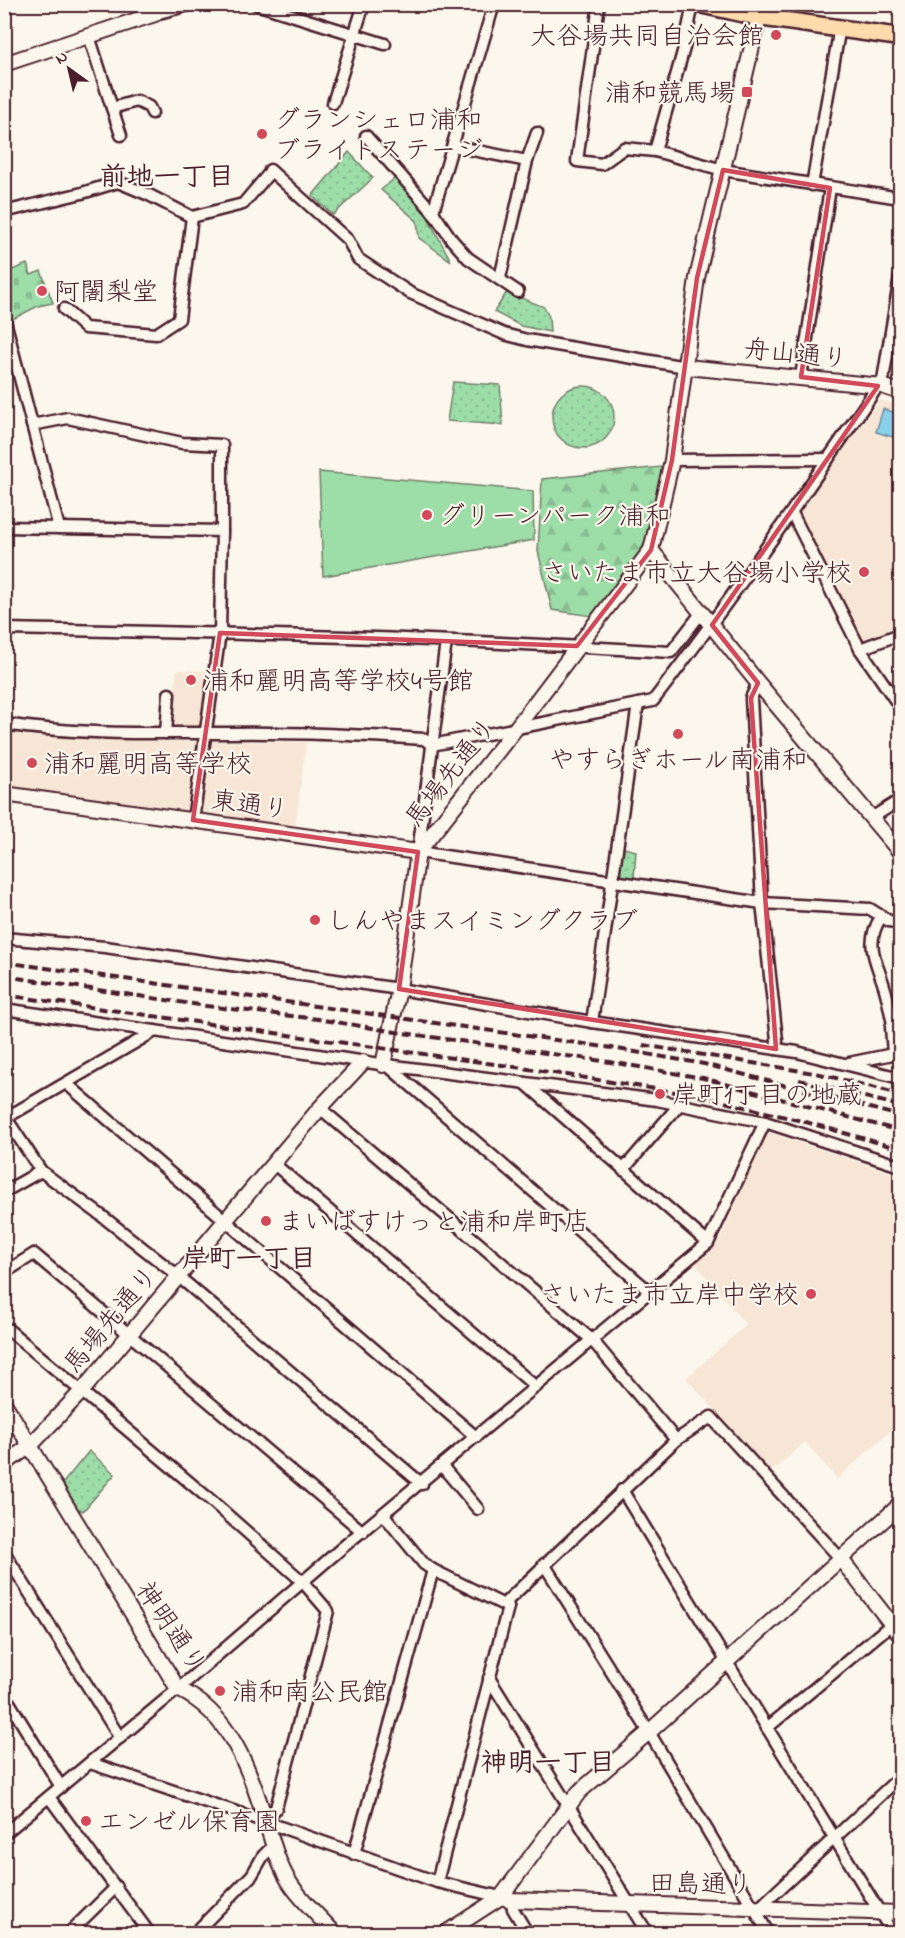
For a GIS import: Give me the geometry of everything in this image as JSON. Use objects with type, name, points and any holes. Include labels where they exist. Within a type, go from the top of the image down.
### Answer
[{"type":"main road","points":[[700,4],[762,11],[900,37]]},
{"type":"street","points":[[4,64],[89,36],[153,9],[193,4]]},
{"type":"street","points":[[256,4],[385,44]]},
{"type":"street","points":[[333,103],[364,4]]},
{"type":"street","points":[[433,212],[494,4]]},
{"type":"street","points":[[599,4],[577,161],[602,164],[624,148],[655,151],[723,170],[900,198]]},
{"type":"street","points":[[655,151],[684,48],[693,4]]},
{"type":"street","points":[[762,11],[697,278],[672,460],[651,550],[758,683],[900,852]]},
{"type":"street","points":[[812,185],[840,27]]},
{"type":"street","points":[[89,36],[121,135]]},
{"type":"street","points":[[112,108],[137,101],[149,107],[152,113]]},
{"type":"street","points":[[500,278],[527,162],[537,133]]},
{"type":"street","points":[[366,136],[433,212],[452,240],[468,258],[518,292]]},
{"type":"street","points":[[453,146],[527,162]]},
{"type":"street","points":[[4,212],[82,194],[118,182],[192,217],[243,204],[271,170],[348,240],[358,259],[410,293],[504,334],[527,340],[686,366]]},
{"type":"street","points":[[801,377],[830,188]]},
{"type":"street","points":[[64,309],[86,328],[156,334],[179,319],[192,217]]},
{"type":"street","points":[[4,724],[31,728],[166,733],[317,732],[424,739],[432,745],[653,701],[712,625],[880,386],[897,324],[900,277]]},
{"type":"street","points":[[6,324],[60,528]]},
{"type":"street","name":"舟山通り","points":[[686,366],[880,386],[900,392]]},
{"type":"street","points":[[32,425],[68,418],[182,443],[222,445],[220,633],[193,820]]},
{"type":"street","points":[[672,460],[828,459]]},
{"type":"street","points":[[792,513],[860,649],[900,707]]},
{"type":"street","points":[[4,527],[222,531]]},
{"type":"street","name":"馬場先通り","points":[[385,1065],[399,988],[418,852],[516,728],[651,550]]},
{"type":"street","points":[[4,629],[220,633],[577,646],[671,652],[702,612]]},
{"type":"street","points":[[860,649],[900,634]]},
{"type":"street","points":[[447,642],[418,852],[762,903],[870,909],[881,917],[900,923]]},
{"type":"street","points":[[758,683],[751,698],[762,903],[777,1040],[776,1049]]},
{"type":"street","points":[[166,733],[169,694]]},
{"type":"street","points":[[592,1022],[638,704]]},
{"type":"street","name":"東通り","points":[[4,794],[418,852]]},
{"type":"street","points":[[873,818],[900,800]]},
{"type":"street","points":[[844,1064],[893,1054],[891,1027],[897,1025],[874,960],[872,945],[875,927],[881,917]]},
{"type":"street","points":[[4,938],[105,947],[399,988],[592,1022],[812,1055],[900,1078]]},
{"type":"street","points":[[4,1009],[363,1062],[680,1104],[765,1122],[900,1166]]},
{"type":"street","points":[[154,1030],[67,1084],[5,1118],[41,1171],[178,1276],[422,1484]]},
{"type":"street","name":"馬場先通り","points":[[4,1464],[30,1446],[82,1391],[273,1163],[363,1062]]},
{"type":"street","points":[[385,1065],[650,1292]]},
{"type":"street","points":[[524,1083],[708,1243]]},
{"type":"street","points":[[67,1084],[476,1437]]},
{"type":"street","points":[[623,1170],[680,1104]]},
{"type":"street","points":[[320,1108],[592,1340],[676,1440]]},
{"type":"street","points":[[4,1834],[708,1243],[765,1122]]},
{"type":"street","points":[[273,1163],[536,1387]]},
{"type":"street","points":[[4,1192],[41,1171]]},
{"type":"street","points":[[4,1273],[34,1254],[363,1532]]},
{"type":"street","points":[[4,1326],[303,1582],[328,1611],[276,1808],[266,1822]]},
{"type":"street","name":"神明通り","points":[[4,1403],[178,1689],[194,1696],[231,1736],[247,1767],[273,1846],[291,1886],[335,1934]]},
{"type":"street","points":[[437,1882],[508,1607],[507,1601],[676,1440],[711,1417],[898,1625],[767,1728]]},
{"type":"street","points":[[442,1466],[478,1509]]},
{"type":"street","points":[[622,1490],[682,1584],[726,1662],[894,1934]]},
{"type":"street","points":[[444,1934],[507,1898],[579,1792],[649,1732],[900,1505]]},
{"type":"street","points":[[384,1515],[424,1564],[508,1607]]},
{"type":"street","points":[[4,1552],[120,1738]]},
{"type":"street","points":[[544,1564],[649,1732],[756,1908],[769,1934]]},
{"type":"street","points":[[354,1854],[433,1570]]},
{"type":"street","points":[[489,1678],[648,1934]]},
{"type":"street","points":[[4,1694],[61,1787]]},
{"type":"street","points":[[90,1763],[437,1882],[507,1898],[528,1934]]},
{"type":"street","points":[[756,1908],[900,1777]]},
{"type":"street","points":[[49,1797],[150,1934]]},
{"type":"street","points":[[194,1934],[252,1875],[263,1856],[273,1846]]},
{"type":"street","points":[[68,1934],[116,1887]]},
{"type":"street","name":"田島通り","points":[[507,1898],[630,1905],[900,1913]]},
{"type":"highlighted area","points":[[723,170],[830,188],[801,377],[878,386],[712,625],[758,683],[751,698],[776,1049],[399,989],[418,852],[193,820],[220,633],[577,646],[651,550],[672,460],[697,278]]},
{"type":"shaded area","name":"さいたま市立大谷場小学校","points":[[880,400],[900,406],[900,628],[865,642],[861,640],[800,516],[800,510]]},
{"type":"shaded area","points":[[176,670],[210,671],[201,726],[174,726]]},
{"type":"shaded area","name":"浦和麗明高等学校","points":[[4,732],[51,738],[199,742],[190,808],[185,813],[5,785]]},
{"type":"shaded area","points":[[209,741],[306,742],[295,829],[202,815],[198,809]]},
{"type":"shaded area","name":"さいたま市立岸中学校","points":[[767,1132],[900,1176],[900,1422],[837,1479],[805,1442],[771,1472],[686,1378],[746,1325],[695,1263],[721,1238]]},
{"type":"green space","points":[[349,152],[373,178],[333,215],[312,196]]},
{"type":"green space","points":[[395,178],[427,216],[451,261],[419,238],[417,221],[381,190]]},
{"type":"green space","points":[[27,264],[31,275],[41,271],[53,303],[38,306],[11,320],[5,295],[5,273]]},
{"type":"green space","points":[[507,292],[544,307],[549,317],[550,332],[521,326],[494,312]]},
{"type":"green space","points":[[453,382],[500,385],[503,425],[447,421]]},
{"type":"green space","points":[[577,386],[589,386],[605,395],[612,405],[614,417],[612,429],[605,439],[589,448],[577,448],[566,443],[557,434],[552,423],[552,411],[557,400],[566,391]]},
{"type":"green space","points":[[661,467],[657,518],[645,548],[592,616],[552,610],[538,551],[542,479]]},
{"type":"green space","name":"グリーンパーク浦和","points":[[319,472],[533,491],[534,540],[323,576]]},
{"type":"green space","points":[[624,848],[636,851],[634,878],[622,878],[619,874]]},
{"type":"green space","points":[[89,1451],[115,1474],[83,1511],[78,1509],[63,1483]]},
{"type":"water","points":[[883,409],[900,414],[900,439],[876,432]]},
{"type":"railway","points":[[4,962],[612,1048],[704,1064],[900,1116]]},
{"type":"railway","points":[[4,976],[206,1006],[318,1019],[703,1078],[900,1131]]},
{"type":"railway","points":[[4,995],[516,1067],[700,1096],[806,1122],[900,1149]]},
{"type":"railway","points":[[643,1045],[820,1074],[900,1094]]},
{"type":"railway","points":[[799,1080],[900,1106]]},
{"type":"place","name":"大谷場共同自治会館","points":[[776,35]]},
{"type":"place","name":"浦和競馬場","points":[[747,92]]},
{"type":"place","name":"グランシェロ浦和 ブライトステージ","points":[[262,134]]},
{"type":"place","name":"阿闍梨堂","points":[[42,291]]},
{"type":"place","name":"グリーンパーク浦和","points":[[427,515]]},
{"type":"place","name":"さいたま市立大谷場小学校","points":[[864,572]]},
{"type":"place","name":"浦和麗明高等学校4号館","points":[[191,680]]},
{"type":"place","name":"やすらぎホール南浦和","points":[[678,734]]},
{"type":"place","name":"浦和麗明高等学校","points":[[32,763]]},
{"type":"place","name":"しんやまスイミングクラブ","points":[[315,920]]},
{"type":"place","name":"岸町1丁目の地蔵","points":[[660,1094]]},
{"type":"place","name":"まいばすけっと浦和岸町店","points":[[266,1221]]},
{"type":"place","name":"さいたま市立岸中学校","points":[[811,1294]]},
{"type":"place","name":"浦和南公民館","points":[[220,1691]]},
{"type":"place","name":"エンゼル保育園","points":[[86,1821]]},
{"type":"district","name":"前地一丁目","points":[[167,176]]},
{"type":"district","name":"岸町一丁目","points":[[249,1258]]},
{"type":"district","name":"神明一丁目","points":[[548,1762]]}]
